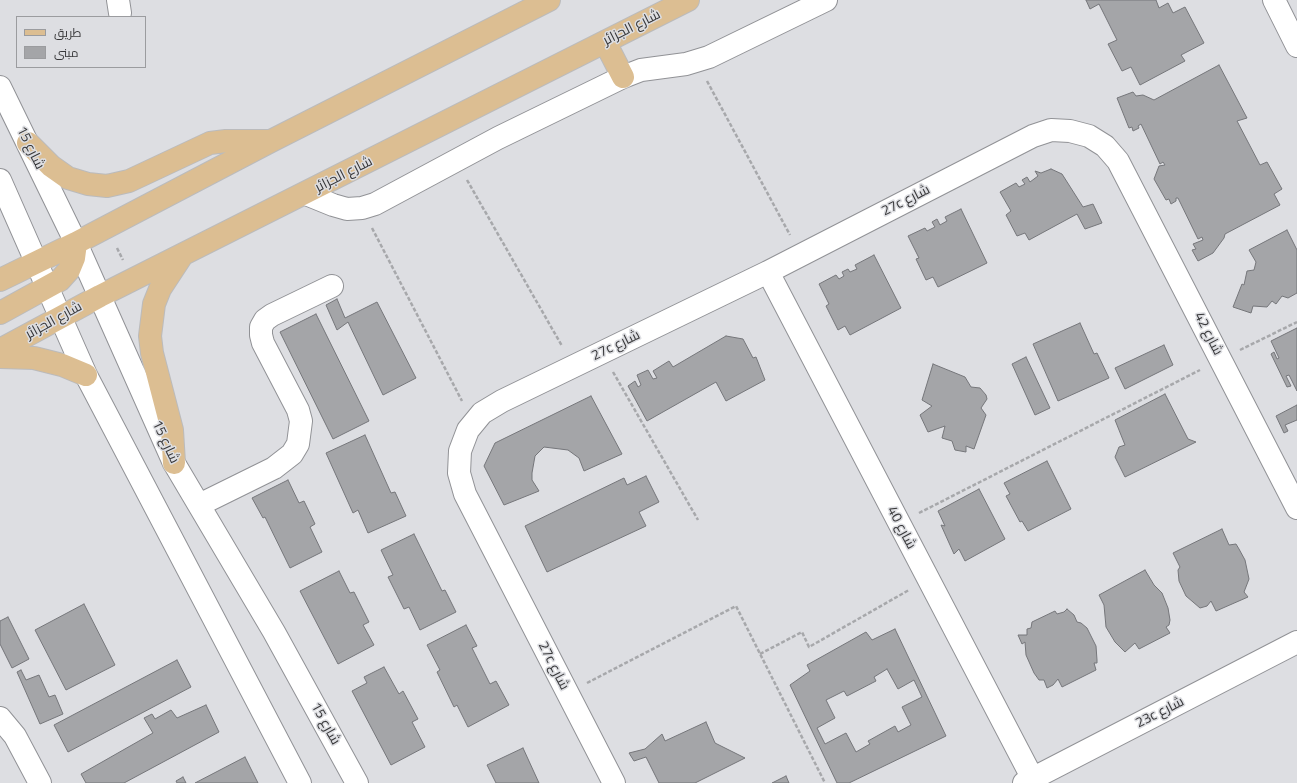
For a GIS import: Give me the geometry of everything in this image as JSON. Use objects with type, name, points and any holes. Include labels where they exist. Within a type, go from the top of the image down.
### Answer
[{"type":"main road","points":[[0,280],[76,243],[271,141],[549,0]]},
{"type":"main road","name":"شارع الجزائر","points":[[0,350],[100,296],[306,194],[688,0]]},
{"type":"main road","points":[[605,42],[623,76]]},
{"type":"main road","points":[[28,144],[51,166],[68,178],[88,184],[107,186],[129,181],[210,143],[226,141],[271,141]]},
{"type":"main road","points":[[0,313],[48,288],[60,280],[69,270],[74,258],[76,243]]},
{"type":"main road","points":[[174,463],[172,430],[152,353],[150,336],[151,319],[157,296],[168,275],[182,256]]},
{"type":"main road","points":[[0,357],[34,358],[62,365],[86,375]]},
{"type":"street","points":[[306,194],[333,206],[347,209],[362,208],[375,204],[623,76],[641,70],[696,61],[709,57],[826,0]]},
{"type":"street","points":[[1274,0],[1297,46]]},
{"type":"street","name":"شارع 15","points":[[0,87],[76,243],[174,463],[274,632],[357,783]]},
{"type":"street","name":"27c شارع","points":[[614,783],[465,494],[459,473],[460,451],[468,430],[482,413],[502,401],[768,272],[1033,136],[1051,130],[1070,131],[1089,136],[1105,146],[1118,160]]},
{"type":"street","name":"شارع 42","points":[[1118,160],[1297,508]]},
{"type":"street","points":[[0,180],[86,375],[300,783]]},
{"type":"street","name":"شارع 40","points":[[768,272],[928,579],[1030,781]]},
{"type":"street","points":[[199,505],[274,468],[284,462],[292,454],[298,444],[301,421],[298,410],[263,343],[261,327],[265,320],[272,315],[332,286]]},
{"type":"street","name":"23c شارع","points":[[1030,781],[1297,642]]},
{"type":"street","points":[[0,718],[15,736],[40,783]]},
{"type":"path","points":[[696,61],[801,255]]},
{"type":"path","points":[[456,161],[573,366]]},
{"type":"path","points":[[362,208],[474,423]]},
{"type":"path","points":[[899,523],[1297,322]]},
{"type":"path","points":[[602,352],[698,520]]},
{"type":"path","points":[[760,654],[802,632],[809,647],[928,579]]},
{"type":"path","points":[[567,693],[736,606],[825,783]]},
{"type":"building","points":[[1086,0],[1156,0],[1159,8],[1168,3],[1173,13],[1185,7],[1204,43],[1181,55],[1185,61],[1140,85],[1131,67],[1122,71],[1108,44],[1117,40],[1099,4],[1090,9]]},
{"type":"building","points":[[1219,65],[1247,118],[1237,121],[1260,165],[1267,162],[1282,189],[1274,194],[1280,205],[1225,234],[1224,238],[1213,253],[1198,261],[1192,250],[1196,249],[1193,244],[1203,240],[1202,237],[1198,239],[1178,198],[1176,198],[1176,201],[1171,204],[1169,199],[1166,200],[1154,179],[1159,166],[1165,165],[1163,162],[1160,164],[1141,124],[1138,126],[1139,128],[1133,131],[1132,127],[1129,128],[1117,98],[1133,92],[1136,96],[1143,95],[1154,100]]},
{"type":"building","points":[[1051,169],[1062,174],[1083,207],[1093,204],[1102,223],[1085,229],[1077,214],[1029,240],[1025,233],[1017,236],[1006,215],[1011,211],[1000,192],[1016,183],[1019,187],[1025,184],[1022,180],[1027,177],[1030,182],[1038,176],[1035,171],[1041,173]]},
{"type":"building","points":[[961,209],[987,263],[938,287],[933,277],[926,280],[916,259],[919,258],[908,236],[925,228],[927,231],[935,227],[932,222],[937,219],[940,225],[947,221],[945,217]]},
{"type":"building","points":[[1287,230],[1297,250],[1297,293],[1288,298],[1282,296],[1276,304],[1272,301],[1267,307],[1253,306],[1251,313],[1233,307],[1242,284],[1244,285],[1247,271],[1254,270],[1256,262],[1249,250]]},
{"type":"building","points":[[874,255],[901,308],[850,335],[845,326],[838,330],[826,306],[829,304],[819,284],[836,275],[839,279],[844,276],[842,272],[848,269],[850,272],[857,269],[855,265]]},
{"type":"building","points":[[337,299],[345,318],[377,302],[416,378],[383,395],[348,322],[337,330],[326,305]]},
{"type":"building","points":[[316,314],[369,421],[333,439],[280,332]]},
{"type":"building","points":[[1080,323],[1094,354],[1097,353],[1109,378],[1058,401],[1033,344]]},
{"type":"building","points":[[1297,328],[1297,391],[1289,375],[1286,376],[1291,386],[1287,387],[1271,354],[1274,352],[1277,359],[1279,358],[1271,341]]},
{"type":"building","points":[[726,336],[743,339],[753,358],[756,357],[765,380],[726,401],[716,382],[647,421],[628,386],[635,381],[638,387],[641,385],[637,375],[648,370],[653,379],[657,378],[653,371],[669,361],[673,367]]},
{"type":"building","points":[[1164,345],[1173,365],[1125,389],[1115,368]]},
{"type":"building","points":[[1026,357],[1050,408],[1035,415],[1012,364]]},
{"type":"building","points":[[933,364],[965,377],[971,387],[980,388],[986,395],[987,399],[981,408],[986,415],[974,449],[966,446],[966,452],[955,450],[952,441],[942,438],[945,426],[928,432],[920,415],[932,406],[922,400]]},
{"type":"building","points":[[1165,394],[1188,439],[1196,442],[1125,477],[1115,457],[1119,447],[1125,445],[1115,420]]},
{"type":"building","points":[[591,396],[622,454],[584,471],[579,458],[568,450],[544,447],[535,456],[532,473],[532,480],[539,491],[504,505],[484,466],[495,443]]},
{"type":"building","points":[[1297,405],[1297,420],[1285,425],[1288,431],[1284,433],[1276,416]]},
{"type":"building","points":[[365,435],[391,493],[395,492],[406,516],[368,533],[358,510],[353,513],[326,453]]},
{"type":"building","points":[[1047,461],[1071,509],[1028,531],[1022,521],[1020,522],[1006,496],[1010,494],[1004,483]]},
{"type":"building","points":[[646,476],[659,502],[639,512],[646,526],[547,572],[525,526],[624,478],[627,485]]},
{"type":"building","points":[[288,480],[299,503],[304,501],[315,524],[310,527],[322,552],[290,568],[265,517],[263,518],[252,498]]},
{"type":"building","points":[[979,489],[1005,539],[965,561],[959,549],[954,554],[941,525],[945,526],[938,511]]},
{"type":"building","points":[[1222,529],[1229,545],[1236,544],[1245,560],[1249,579],[1244,592],[1248,597],[1216,611],[1211,601],[1207,606],[1200,608],[1186,596],[1179,581],[1178,570],[1180,567],[1173,553]]},
{"type":"building","points":[[414,534],[442,591],[445,590],[456,612],[420,630],[409,607],[404,609],[388,577],[393,575],[381,550]]},
{"type":"building","points":[[1145,570],[1154,585],[1162,593],[1168,608],[1170,620],[1169,625],[1166,627],[1170,633],[1139,649],[1135,643],[1125,652],[1115,642],[1106,627],[1104,605],[1099,595]]},
{"type":"building","points":[[339,571],[350,593],[354,592],[369,622],[363,625],[374,645],[338,664],[300,591]]},
{"type":"building","points":[[84,604],[115,665],[66,690],[35,630]]},
{"type":"building","points":[[1067,609],[1074,615],[1077,622],[1081,623],[1087,628],[1096,646],[1097,663],[1094,663],[1096,670],[1062,687],[1058,679],[1053,685],[1047,688],[1044,680],[1039,680],[1034,673],[1026,655],[1025,642],[1022,644],[1018,635],[1027,635],[1027,629],[1031,628],[1032,622],[1055,611],[1057,614],[1064,612]]},
{"type":"building","points":[[8,617],[29,659],[12,668],[0,644],[0,621]]},
{"type":"building","points":[[466,625],[477,646],[472,648],[490,684],[496,681],[509,705],[468,727],[457,705],[454,707],[437,672],[440,670],[427,645]]},
{"type":"building","points":[[895,629],[946,736],[849,783],[837,783],[790,685],[810,671],[807,665],[866,632],[872,640]],"holes":[[[887,669],[898,689],[914,680],[922,697],[902,707],[911,725],[898,732],[895,726],[868,741],[870,744],[856,752],[846,733],[825,744],[817,728],[835,718],[826,700],[844,691],[847,696],[876,681],[874,677]]]},
{"type":"building","points":[[177,660],[191,687],[68,752],[54,725]]},
{"type":"building","points":[[384,667],[399,694],[403,691],[418,719],[412,722],[425,747],[391,765],[352,691],[367,683],[364,677]]},
{"type":"building","points":[[21,670],[26,680],[39,675],[49,697],[55,695],[63,714],[40,724],[17,672]]},
{"type":"building","points":[[206,705],[219,732],[124,783],[86,783],[81,774],[153,733],[144,718],[152,714],[155,719],[171,710],[177,718]]},
{"type":"building","points":[[706,722],[715,743],[745,758],[695,783],[659,783],[646,757],[634,761],[629,753],[645,749],[662,734],[665,741]]},
{"type":"building","points":[[523,748],[539,783],[496,783],[487,765]]},
{"type":"building","points":[[245,757],[258,783],[195,783]]},
{"type":"building","points":[[786,776],[789,783],[772,783]]},
{"type":"building","points":[[183,777],[186,783],[177,783],[176,781]]}]
